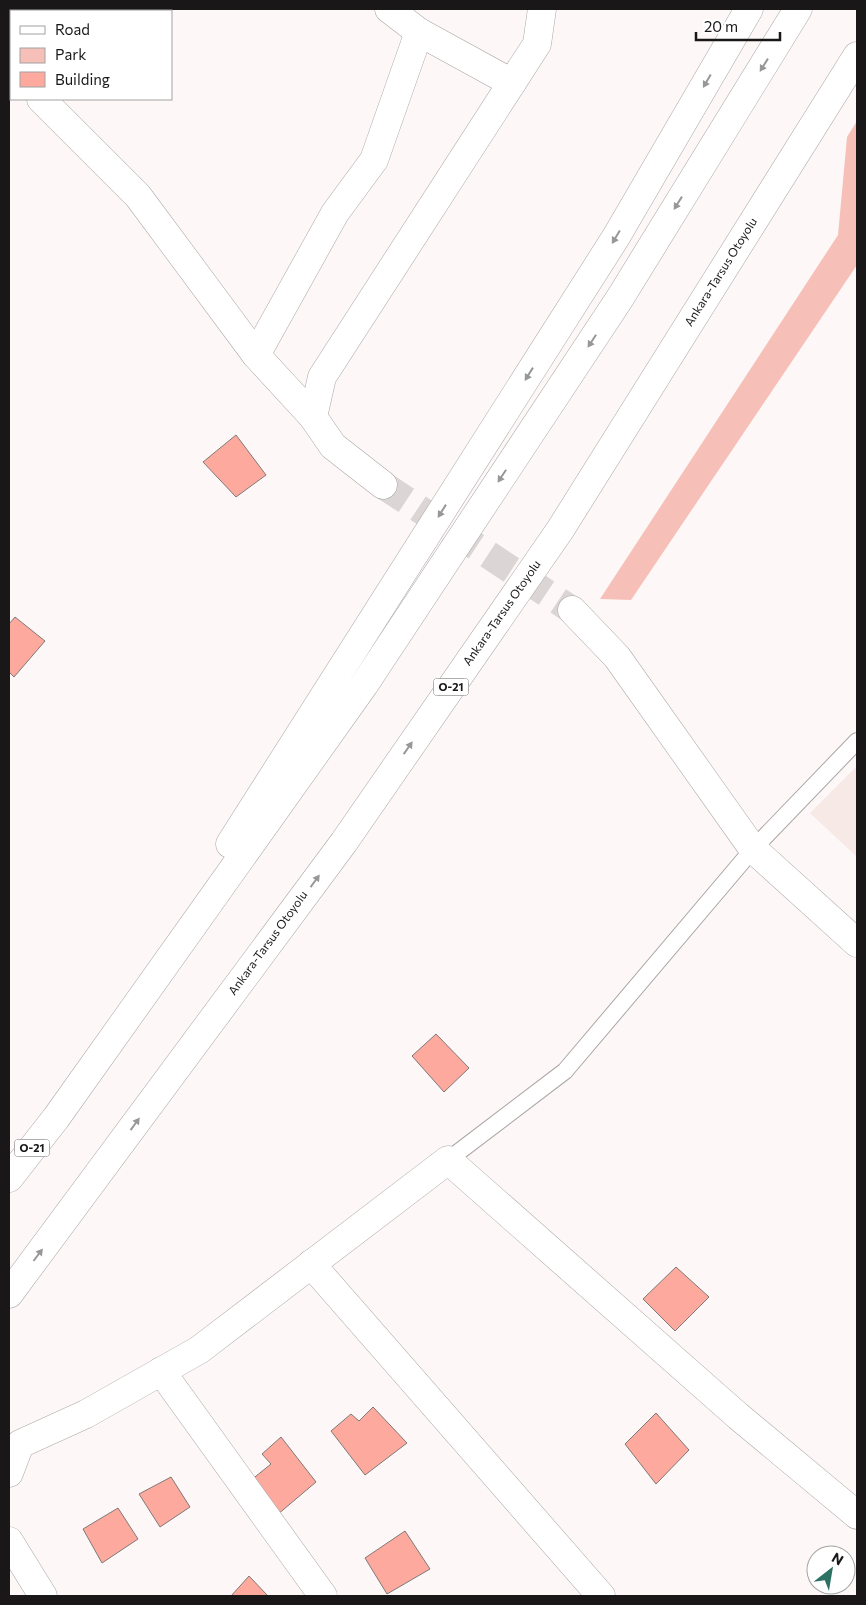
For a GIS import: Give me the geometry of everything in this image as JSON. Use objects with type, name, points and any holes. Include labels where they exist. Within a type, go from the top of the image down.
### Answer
[{"type":"main road","points":[[389,9],[419,32],[512,83]]},
{"type":"main road","points":[[313,417],[322,377],[536,44],[542,9]]},
{"type":"main road","points":[[56,1118],[616,237],[749,9]]},
{"type":"main road","name":"O-21","points":[[9,1178],[56,1118],[364,685],[620,298],[798,9]]},
{"type":"main road","points":[[256,355],[335,213],[374,160],[419,32]]},
{"type":"main road","name":"Ankara-Tarsus Otoyolu","points":[[9,1294],[344,842],[560,530],[857,56]]},
{"type":"main road","points":[[42,100],[138,196],[256,355],[313,417],[333,446],[383,485]]},
{"type":"main road","points":[[572,610],[617,657],[753,849],[857,943]]},
{"type":"main road","points":[[9,1473],[20,1444],[86,1414],[198,1350],[448,1160],[738,1416],[857,1515]]},
{"type":"main road","points":[[311,1264],[601,1596]]},
{"type":"main road","points":[[161,1371],[323,1596]]},
{"type":"main road","points":[[9,1542],[43,1596]]},
{"type":"lane","points":[[448,1160],[565,1071],[753,849],[857,741]]},
{"type":"shaded area","points":[[857,766],[857,857],[810,813]]},
{"type":"green space","points":[[857,121],[857,265],[631,600],[600,599],[838,235],[847,137]]},
{"type":"building","points":[[236,435],[266,475],[236,497],[203,462]]},
{"type":"building","points":[[15,617],[45,641],[14,677],[9,672],[9,624]]},
{"type":"building","points":[[436,1034],[469,1068],[444,1092],[412,1056]]},
{"type":"building","points":[[676,1267],[709,1297],[675,1331],[643,1299]]},
{"type":"building","points":[[373,1407],[407,1443],[365,1475],[331,1431],[351,1414],[359,1421]]},
{"type":"building","points":[[656,1413],[689,1450],[656,1484],[625,1444]]},
{"type":"building","points":[[281,1437],[316,1482],[277,1515],[250,1481],[271,1464],[262,1454]]},
{"type":"building","points":[[171,1477],[190,1507],[160,1527],[139,1494]]},
{"type":"building","points":[[118,1508],[138,1539],[102,1563],[83,1529]]},
{"type":"building","points":[[405,1531],[430,1569],[387,1594],[365,1558]]},
{"type":"building","points":[[249,1576],[268,1596],[231,1596]]},
{"type":"tunnel","points":[[383,485],[572,610]]}]
